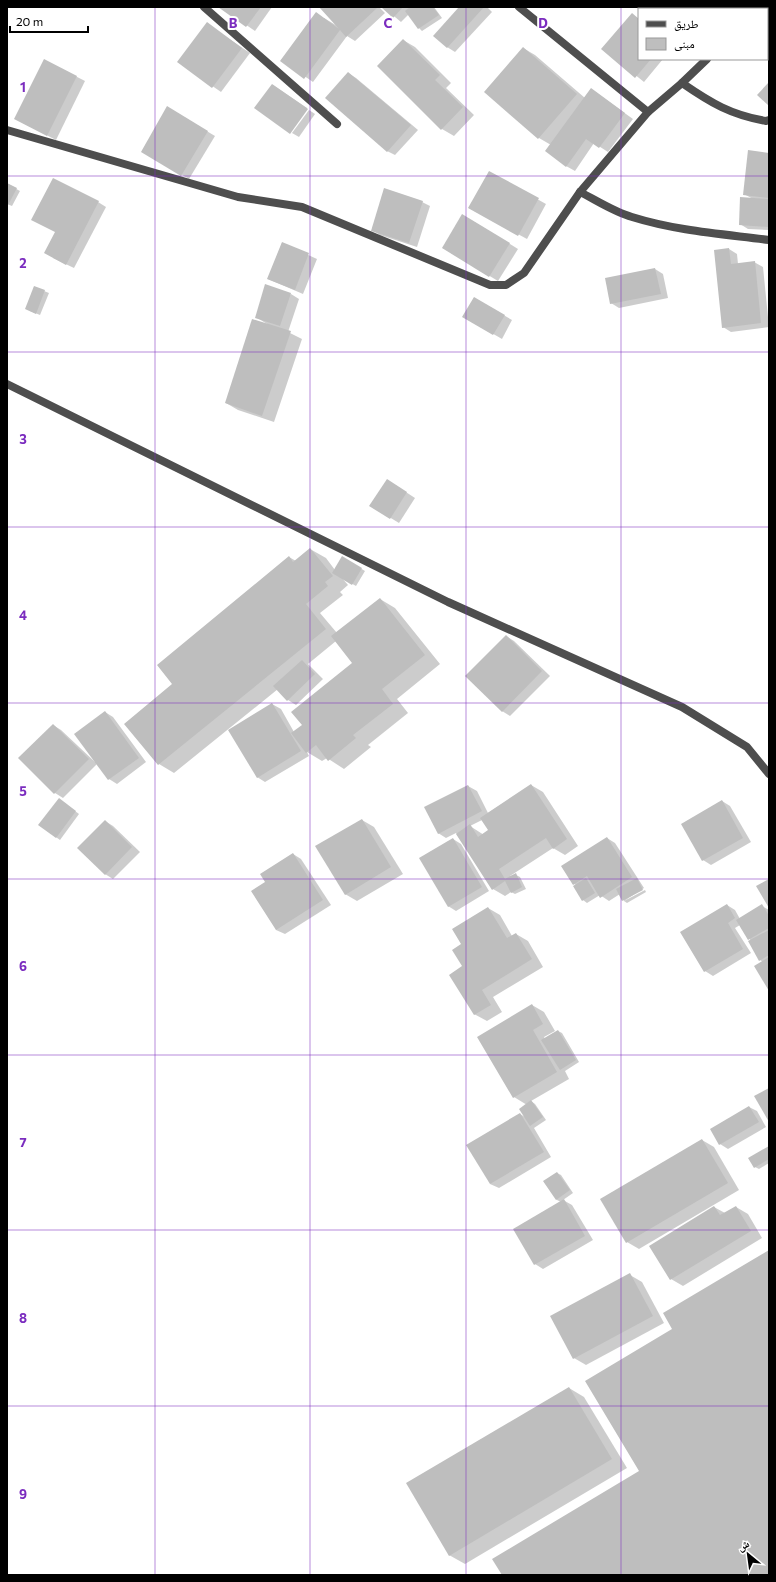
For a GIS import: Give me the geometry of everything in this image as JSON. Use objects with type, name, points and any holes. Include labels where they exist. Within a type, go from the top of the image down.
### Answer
[{"type":"street","points":[[204,7],[337,124]]},
{"type":"street","points":[[519,7],[648,112]]},
{"type":"street","points":[[7,130],[238,197],[302,207],[490,285],[506,286],[524,273],[580,192],[648,112],[706,60]]},
{"type":"street","points":[[682,83],[713,104],[743,117],[766,121],[769,120]]},
{"type":"street","points":[[580,192],[630,217],[664,226],[699,233],[769,240]]},
{"type":"street","points":[[7,384],[448,602],[682,707],[747,747],[769,774]]},
{"type":"building","points":[[218,7],[261,7],[246,27]]},
{"type":"building","points":[[319,7],[377,8],[346,37],[340,30],[304,79],[280,61],[316,12],[339,29]]},
{"type":"building","points":[[381,7],[403,7],[393,18]]},
{"type":"building","points":[[410,7],[433,7],[439,15],[418,29],[405,11]]},
{"type":"building","points":[[459,7],[484,7],[447,48],[433,36]]},
{"type":"building","points":[[637,7],[692,7],[638,8]]},
{"type":"building","points":[[632,13],[638,18],[638,60],[650,60],[635,78],[601,49]]},
{"type":"building","points":[[207,22],[242,48],[212,88],[177,62]]},
{"type":"building","points":[[403,39],[440,75],[435,80],[463,107],[441,130],[377,66]]},
{"type":"building","points":[[523,47],[577,94],[538,139],[484,92]]},
{"type":"building","points":[[44,59],[77,76],[47,136],[14,119]]},
{"type":"building","points":[[348,72],[411,125],[387,152],[325,98]]},
{"type":"building","points":[[769,82],[769,106],[757,95]]},
{"type":"building","points":[[272,84],[308,109],[290,134],[254,108]]},
{"type":"building","points":[[591,88],[625,113],[599,148],[586,139],[566,167],[545,151]]},
{"type":"building","points":[[167,106],[208,131],[181,176],[141,152]]},
{"type":"building","points":[[748,150],[769,153],[769,198],[743,195]]},
{"type":"building","points":[[489,171],[539,198],[518,236],[468,208]]},
{"type":"building","points":[[53,178],[99,201],[66,265],[44,253],[55,232],[31,220]]},
{"type":"building","points":[[7,183],[17,188],[8,205],[7,204]]},
{"type":"building","points":[[384,188],[423,201],[409,243],[371,231]]},
{"type":"building","points":[[740,197],[769,199],[769,227],[739,225]]},
{"type":"building","points":[[462,214],[510,243],[489,277],[442,248]]},
{"type":"building","points":[[282,242],[309,253],[295,290],[267,279]]},
{"type":"building","points":[[729,248],[731,264],[755,261],[761,323],[722,328],[714,250]]},
{"type":"building","points":[[655,268],[661,294],[610,304],[605,278]]},
{"type":"building","points":[[265,284],[291,293],[280,326],[255,318]]},
{"type":"building","points":[[34,286],[45,290],[36,314],[25,309]]},
{"type":"building","points":[[474,297],[505,315],[493,335],[462,317]]},
{"type":"building","points":[[252,319],[291,331],[262,416],[225,403]]},
{"type":"building","points":[[387,479],[407,492],[390,519],[369,506]]},
{"type":"building","points":[[310,548],[333,576],[325,582],[328,586],[306,604],[326,629],[158,765],[124,724],[172,684],[157,665],[289,556],[293,562]]},
{"type":"building","points":[[342,556],[362,568],[352,585],[332,573]]},
{"type":"building","points":[[380,598],[425,655],[382,689],[393,704],[353,735],[356,738],[328,761],[316,745],[306,753],[291,733],[302,725],[291,712],[352,663],[331,636]]},
{"type":"building","points":[[506,635],[542,671],[502,712],[465,676]]},
{"type":"building","points":[[302,660],[315,674],[287,701],[273,686]]},
{"type":"building","points":[[272,703],[301,751],[257,778],[228,730]]},
{"type":"building","points":[[105,711],[139,758],[108,780],[74,734]]},
{"type":"building","points":[[53,724],[89,759],[54,794],[18,758]]},
{"type":"building","points":[[531,784],[567,839],[553,849],[546,838],[499,869],[505,879],[516,873],[522,887],[511,893],[505,881],[492,890],[456,834],[470,824],[478,837],[488,830],[480,818]]},
{"type":"building","points":[[468,785],[482,811],[438,834],[424,807]]},
{"type":"building","points":[[59,798],[76,811],[56,838],[38,825]]},
{"type":"building","points":[[722,800],[743,838],[702,861],[681,824]]},
{"type":"building","points":[[362,819],[391,867],[345,895],[315,846]]},
{"type":"building","points":[[105,820],[132,847],[105,875],[77,848]]},
{"type":"building","points":[[607,837],[632,877],[600,898],[587,876],[573,885],[561,866]]},
{"type":"building","points":[[453,838],[482,887],[448,907],[419,858]]},
{"type":"building","points":[[293,853],[323,900],[276,930],[251,891],[265,882],[260,874]]},
{"type":"building","points":[[586,878],[595,893],[582,901],[573,886]]},
{"type":"building","points":[[637,878],[643,890],[622,901],[616,889]]},
{"type":"building","points":[[769,879],[769,908],[756,886]]},
{"type":"building","points":[[727,904],[735,918],[728,923],[743,949],[704,972],[680,932]]},
{"type":"building","points":[[762,904],[769,916],[769,928],[748,940],[736,920]]},
{"type":"building","points":[[488,907],[507,938],[516,933],[532,959],[482,990],[491,1005],[474,1015],[449,975],[462,966],[452,950],[461,944],[452,929]]},
{"type":"building","points":[[769,930],[769,955],[759,961],[748,941]]},
{"type":"building","points":[[769,957],[769,991],[754,966]]},
{"type":"building","points":[[532,1004],[543,1024],[533,1030],[557,1072],[513,1098],[477,1037]]},
{"type":"building","points":[[558,1030],[576,1060],[560,1070],[541,1040]]},
{"type":"building","points":[[769,1088],[769,1122],[754,1096]]},
{"type":"building","points":[[531,1100],[543,1117],[530,1126],[519,1109]]},
{"type":"building","points":[[749,1106],[759,1122],[719,1145],[710,1129]]},
{"type":"building","points":[[520,1113],[544,1152],[490,1184],[466,1145]]},
{"type":"building","points":[[702,1139],[728,1183],[626,1243],[600,1199]]},
{"type":"building","points":[[769,1146],[769,1159],[754,1168],[748,1158]]},
{"type":"building","points":[[557,1172],[570,1190],[556,1200],[543,1181]]},
{"type":"building","points":[[564,1199],[585,1236],[534,1265],[513,1229]]},
{"type":"building","points":[[714,1206],[720,1215],[736,1206],[751,1231],[670,1280],[649,1246]]},
{"type":"building","points":[[769,1250],[769,1575],[502,1575],[492,1559],[639,1471],[585,1381],[672,1329],[663,1313]]},
{"type":"building","points":[[630,1273],[653,1316],[573,1359],[550,1316]]},
{"type":"building","points":[[569,1387],[612,1459],[449,1556],[406,1483]]}]
